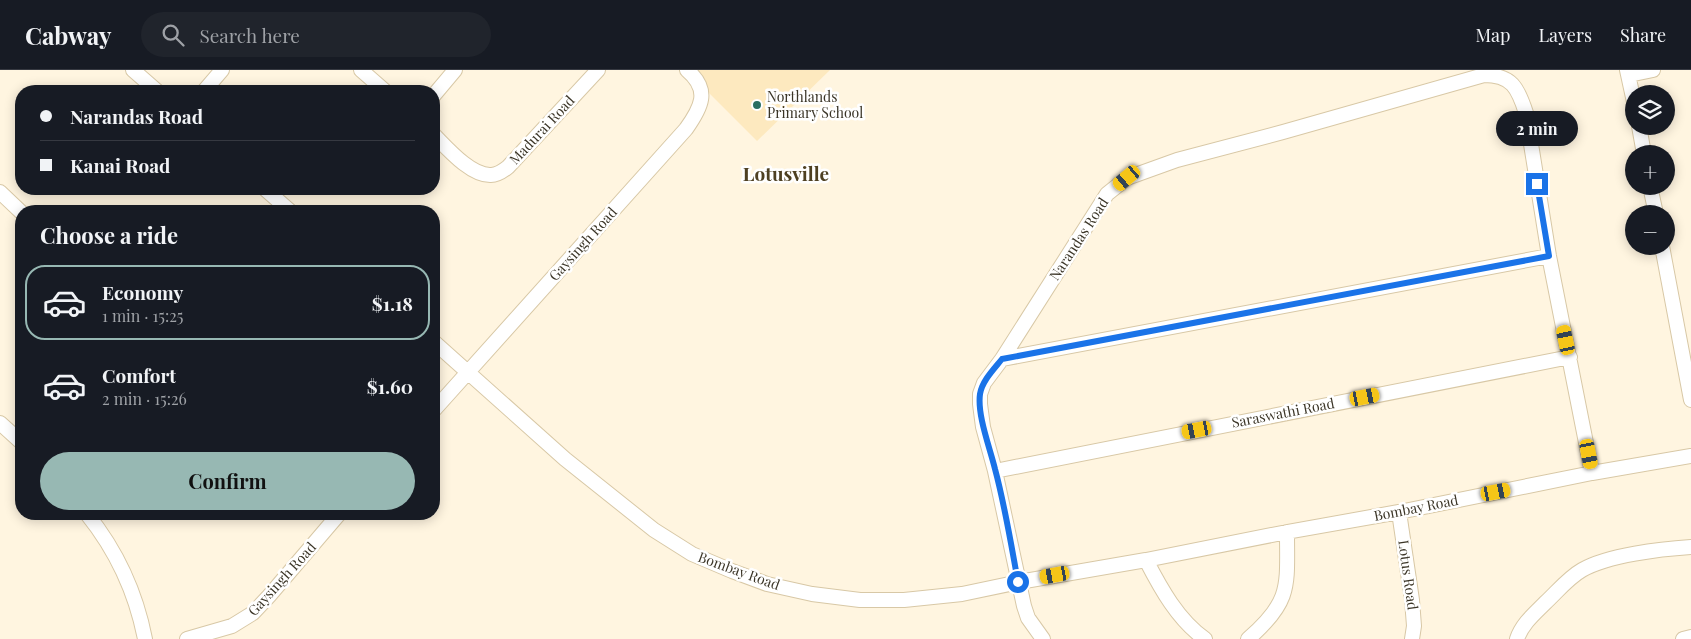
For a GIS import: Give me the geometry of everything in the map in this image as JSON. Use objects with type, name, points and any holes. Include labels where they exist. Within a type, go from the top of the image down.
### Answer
[{"type":"street","points":[[133,70],[150,85]]},
{"type":"street","points":[[209,85],[222,70]]},
{"type":"street","points":[[440,88],[455,70]]},
{"type":"street","name":"Madurai Road","points":[[440,140],[474,170],[484,175],[492,176],[499,173],[508,167],[598,70]]},
{"type":"street","name":"Gaysingh Road","points":[[440,403],[686,129],[697,114],[702,97],[700,88],[693,75],[687,70]]},
{"type":"street","points":[[1631,85],[1628,72],[1654,70]]},
{"type":"street","points":[[363,71],[378,85]]},
{"type":"street","name":"Narandas Road","points":[[1043,639],[1028,618],[1018,582],[996,471],[983,428],[980,394],[984,383],[1002,359],[1107,194],[1127,178],[1177,160],[1292,130],[1484,75],[1500,76],[1508,80],[1515,87],[1526,112],[1549,256]]},
{"type":"street","points":[[0,192],[15,206]]},
{"type":"street","points":[[272,195],[283,205]]},
{"type":"street","points":[[1664,255],[1691,400]]},
{"type":"street","points":[[1002,359],[1549,256],[1592,473]]},
{"type":"street","name":"Bombay Road","points":[[440,347],[565,458],[654,530],[692,554],[767,584],[812,594],[860,600],[904,600],[962,594],[1399,512],[1592,473],[1691,456]]},
{"type":"street","name":"Saraswathi Road","points":[[996,471],[1570,357]]},
{"type":"street","points":[[0,423],[15,437]]},
{"type":"street","name":"Lotus Road","points":[[1399,512],[1412,600],[1414,626],[1412,639]]},
{"type":"street","points":[[91,520],[112,549],[125,575],[142,624],[145,639]]},
{"type":"street","name":"Gaysingh Road","points":[[187,639],[232,626],[253,613],[334,520]]},
{"type":"street","points":[[1248,639],[1270,618],[1280,604],[1285,592],[1287,532]]},
{"type":"street","points":[[1517,639],[1521,628],[1569,579],[1582,570],[1596,564],[1627,556],[1691,547]]},
{"type":"street","points":[[1146,560],[1160,587],[1184,620],[1196,633],[1205,639]]},
{"type":"street","points":[[1683,639],[1691,637]]},
{"type":"shaded area","name":"Northlands Primary School","points":[[686,70],[830,70],[757,141]]},
{"type":"place","name":"Northlands Primary School","points":[[757,105]]},
{"type":"district","name":"Lotusville","points":[[786,174]]},
{"type":"route","points":[[1018,582],[996,471],[983,428],[980,404],[980,394],[984,383],[1002,359],[1549,256],[1537,184]]}]
